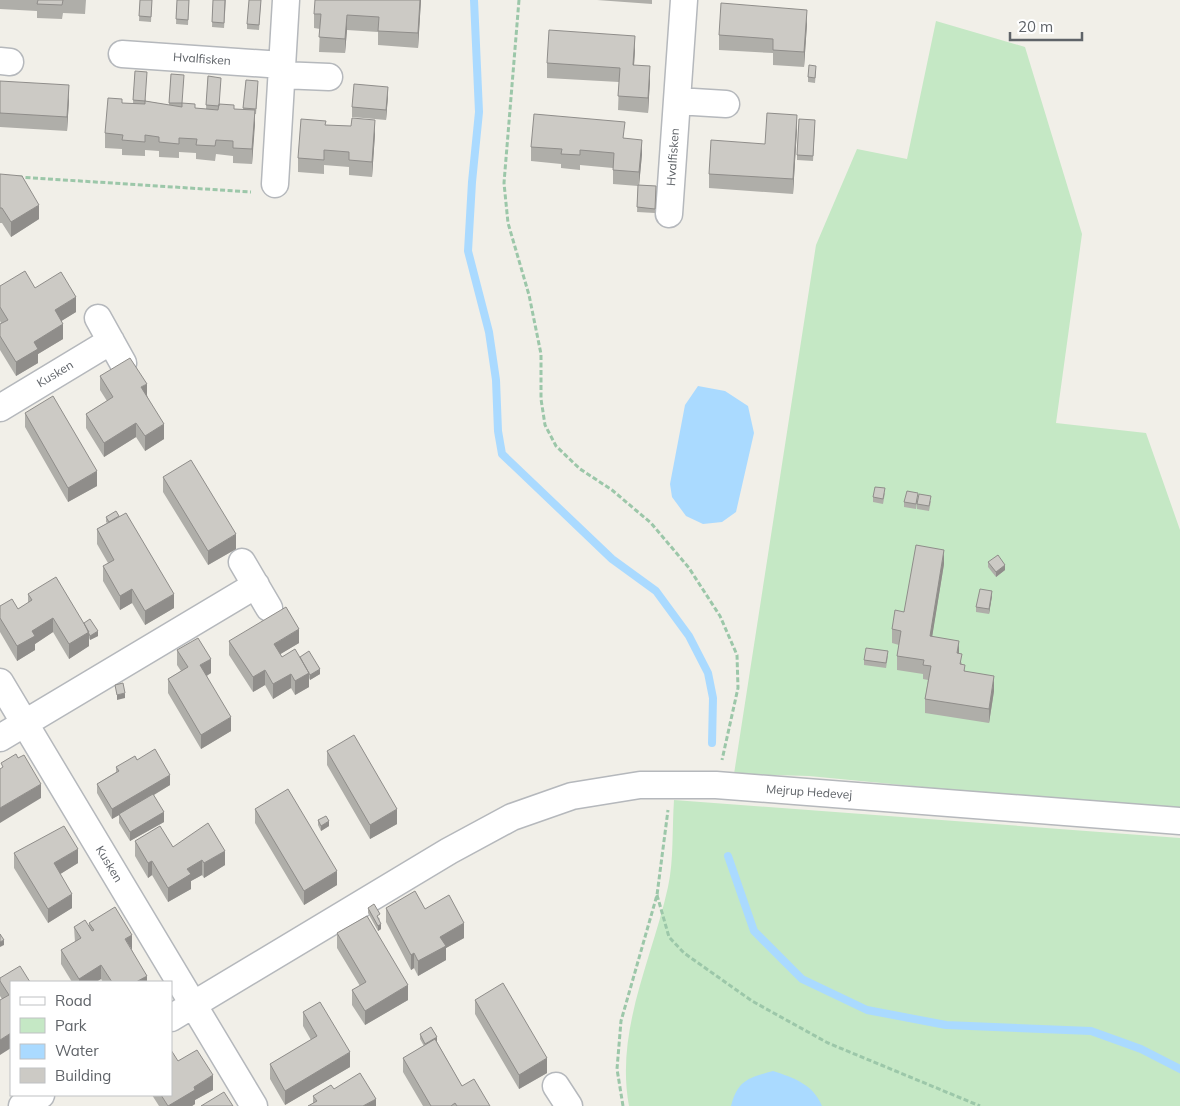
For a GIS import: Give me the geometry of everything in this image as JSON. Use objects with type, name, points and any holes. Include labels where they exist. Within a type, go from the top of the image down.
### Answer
[{"type":"street","points":[[275,184],[286,0]]},
{"type":"street","name":"Hvalfisken","points":[[669,214],[684,0]]},
{"type":"street","name":"Hvalfisken","points":[[122,54],[282,70],[329,78]]},
{"type":"street","points":[[677,101],[726,104]]},
{"type":"street","name":"Kusken","points":[[0,408],[117,352],[98,318]]},
{"type":"street","points":[[242,562],[269,608]]},
{"type":"street","points":[[0,738],[256,585]]},
{"type":"street","name":"Kusken","points":[[0,682],[166,981]]},
{"type":"street","name":"Mejrup Hedevej","points":[[182,1011],[449,850],[512,817],[572,796],[640,785],[716,785],[1180,821]]},
{"type":"street","name":"Kusken","points":[[172,993],[182,1011],[254,1106]]},
{"type":"street","points":[[22,1106],[39,1096]]},
{"type":"path","points":[[519,0],[504,182],[508,223],[529,295],[541,354],[541,399],[545,425],[556,446],[580,469],[612,490],[651,523],[689,568],[720,616],[737,655],[738,688],[716,785]]},
{"type":"path","points":[[10,176],[274,194],[275,184]]},
{"type":"path","points":[[623,1106],[617,1069],[621,1021],[657,895],[671,785]]},
{"type":"path","points":[[657,895],[669,936],[684,953],[752,1001],[828,1042],[980,1106]]},
{"type":"green space","points":[[936,21],[1025,47],[1082,234],[1056,423],[1146,433],[1180,530],[1180,812],[809,776],[734,774],[816,245],[857,149],[907,159]]},
{"type":"green space","points":[[674,800],[1180,838],[1180,1106],[629,1106],[626,1078],[627,1050],[637,995],[670,877]]},
{"type":"water","points":[[698,386],[725,391],[748,406],[754,433],[736,512],[722,522],[703,524],[686,516],[672,497],[670,484],[685,405]]},
{"type":"water","points":[[773,1071],[795,1079],[808,1087],[814,1092],[822,1106],[731,1106],[737,1091],[745,1081]]},
{"type":"building","points":[[38,0],[63,0],[62,5],[37,4]]},
{"type":"building","points":[[140,0],[152,0],[151,17],[139,16]]},
{"type":"building","points":[[177,0],[189,0],[188,20],[176,19]]},
{"type":"building","points":[[213,0],[225,0],[224,23],[212,22]]},
{"type":"building","points":[[249,0],[261,0],[259,25],[247,24]]},
{"type":"building","points":[[315,0],[420,0],[418,33],[378,31],[379,17],[347,15],[345,39],[319,37],[321,14],[314,14]]},
{"type":"building","points":[[721,3],[807,10],[804,52],[773,50],[773,39],[719,35]]},
{"type":"building","points":[[549,30],[635,36],[633,65],[650,66],[648,98],[618,96],[620,68],[547,63]]},
{"type":"building","points":[[809,65],[816,66],[815,78],[808,77]]},
{"type":"building","points":[[135,71],[147,72],[145,101],[133,100]]},
{"type":"building","points":[[171,74],[184,75],[182,103],[169,103]]},
{"type":"building","points":[[208,76],[221,78],[219,106],[206,105]]},
{"type":"building","points":[[246,80],[258,81],[256,109],[243,108]]},
{"type":"building","points":[[0,81],[69,85],[67,117],[0,113]]},
{"type":"building","points":[[354,84],[388,87],[386,110],[352,107]]},
{"type":"building","points":[[108,98],[122,99],[122,103],[145,104],[145,101],[182,107],[182,103],[195,104],[195,108],[218,110],[219,104],[234,105],[234,109],[255,110],[252,149],[233,148],[233,141],[216,140],[215,146],[196,145],[197,139],[179,138],[179,144],[159,142],[159,137],[145,135],[145,142],[122,140],[123,135],[105,133]]},
{"type":"building","points":[[767,113],[797,115],[793,179],[709,174],[711,140],[765,144]]},
{"type":"building","points":[[534,114],[625,122],[623,138],[642,140],[639,172],[613,170],[614,153],[580,150],[580,155],[561,154],[562,149],[531,147]]},
{"type":"building","points":[[352,118],[375,120],[372,162],[349,160],[349,152],[324,150],[324,160],[298,158],[301,119],[326,121],[325,125],[351,126]]},
{"type":"building","points":[[799,119],[815,120],[813,156],[797,155]]},
{"type":"building","points":[[0,174],[22,176],[39,205],[11,222],[2,208],[0,208]]},
{"type":"building","points":[[638,185],[656,186],[655,209],[637,207]]},
{"type":"building","points":[[25,271],[35,288],[61,272],[76,297],[55,310],[63,324],[34,342],[38,349],[16,362],[0,336],[0,324],[8,320],[0,307],[0,286]]},
{"type":"building","points":[[130,358],[147,384],[141,387],[164,424],[145,436],[136,423],[104,443],[86,414],[113,397],[100,376]]},
{"type":"building","points":[[53,396],[97,471],[68,488],[25,413]]},
{"type":"building","points":[[191,460],[236,534],[208,551],[163,477]]},
{"type":"building","points":[[875,487],[885,488],[883,499],[873,497]]},
{"type":"building","points":[[907,491],[918,493],[916,504],[904,502]]},
{"type":"building","points":[[919,494],[931,496],[929,506],[917,504]]},
{"type":"building","points":[[116,511],[119,516],[109,522],[106,517]]},
{"type":"building","points":[[126,513],[174,594],[145,611],[132,589],[120,596],[103,566],[114,560],[97,529]]},
{"type":"building","points":[[916,545],[944,550],[930,636],[959,641],[957,653],[962,654],[960,664],[965,665],[964,671],[994,676],[989,709],[925,699],[931,666],[923,665],[924,660],[897,656],[901,631],[892,629],[895,610],[904,612]]},
{"type":"building","points":[[998,555],[1005,565],[996,572],[988,562]]},
{"type":"building","points":[[56,577],[89,632],[69,644],[53,618],[32,631],[35,636],[17,646],[0,618],[0,606],[12,599],[18,609],[32,600],[28,594]]},
{"type":"building","points":[[980,589],[992,591],[989,609],[976,607]]},
{"type":"building","points":[[286,607],[299,629],[274,644],[282,657],[295,649],[309,673],[295,681],[291,674],[273,684],[265,670],[253,677],[229,641]]},
{"type":"building","points":[[90,619],[98,631],[90,636],[84,623]]},
{"type":"building","points":[[198,638],[211,659],[200,665],[231,717],[201,735],[168,679],[188,667],[177,650]]},
{"type":"building","points":[[866,648],[888,651],[886,663],[864,660]]},
{"type":"building","points":[[309,651],[320,669],[310,675],[300,657]]},
{"type":"building","points":[[123,683],[125,693],[117,695],[115,685]]},
{"type":"building","points":[[354,735],[397,809],[370,825],[327,751]]},
{"type":"building","points":[[155,749],[170,775],[112,809],[97,784],[119,771],[116,767],[135,756],[137,760]]},
{"type":"building","points":[[16,754],[18,758],[24,755],[41,784],[0,808],[0,769],[3,767],[1,763]]},
{"type":"building","points":[[288,789],[337,871],[304,891],[255,809]]},
{"type":"building","points":[[153,794],[164,812],[130,832],[119,814]]},
{"type":"building","points":[[326,816],[329,821],[321,826],[318,820]]},
{"type":"building","points":[[208,823],[225,851],[204,863],[202,860],[187,869],[191,874],[168,888],[152,861],[148,863],[135,841],[160,826],[173,847]]},
{"type":"building","points":[[64,826],[78,849],[54,863],[72,894],[48,909],[14,853]]},
{"type":"building","points":[[415,891],[425,909],[449,895],[464,923],[440,937],[446,946],[418,961],[414,953],[411,955],[386,908]]},
{"type":"building","points":[[374,904],[380,914],[377,916],[381,924],[378,926],[368,908]]},
{"type":"building","points":[[115,907],[132,935],[125,939],[147,976],[138,981],[111,981],[101,965],[79,979],[61,950],[81,938],[74,927],[85,920],[92,931],[94,930],[89,923]]},
{"type":"building","points":[[367,916],[408,985],[365,1011],[352,990],[366,982],[337,933]]},
{"type":"building","points":[[0,934],[4,940],[0,942]]},
{"type":"building","points":[[20,966],[29,981],[10,981],[10,1034],[0,1040],[0,1000],[9,995],[0,978]]},
{"type":"building","points":[[503,983],[547,1058],[519,1075],[475,1000]]},
{"type":"building","points":[[320,1002],[350,1052],[285,1091],[270,1064],[317,1036],[303,1012]]},
{"type":"building","points":[[431,1027],[437,1037],[425,1044],[420,1034]]},
{"type":"building","points":[[435,1039],[462,1086],[474,1079],[490,1106],[457,1106],[455,1103],[451,1106],[431,1106],[403,1058]]},
{"type":"building","points":[[197,1050],[213,1075],[194,1087],[195,1090],[168,1106],[162,1096],[172,1096],[172,1052],[178,1061]]},
{"type":"building","points":[[360,1073],[376,1099],[363,1106],[308,1106],[317,1101],[313,1096],[331,1085],[334,1089]]},
{"type":"building","points":[[224,1092],[233,1106],[201,1106]]},
{"type":"waterway","points":[[474,0],[479,112],[468,251],[489,332],[496,380],[498,431],[502,454],[612,559],[656,591],[689,636],[708,673],[713,698],[712,743]]},
{"type":"waterway","points":[[728,856],[754,931],[802,979],[867,1010],[946,1025],[1091,1031],[1141,1049],[1180,1069]]}]
